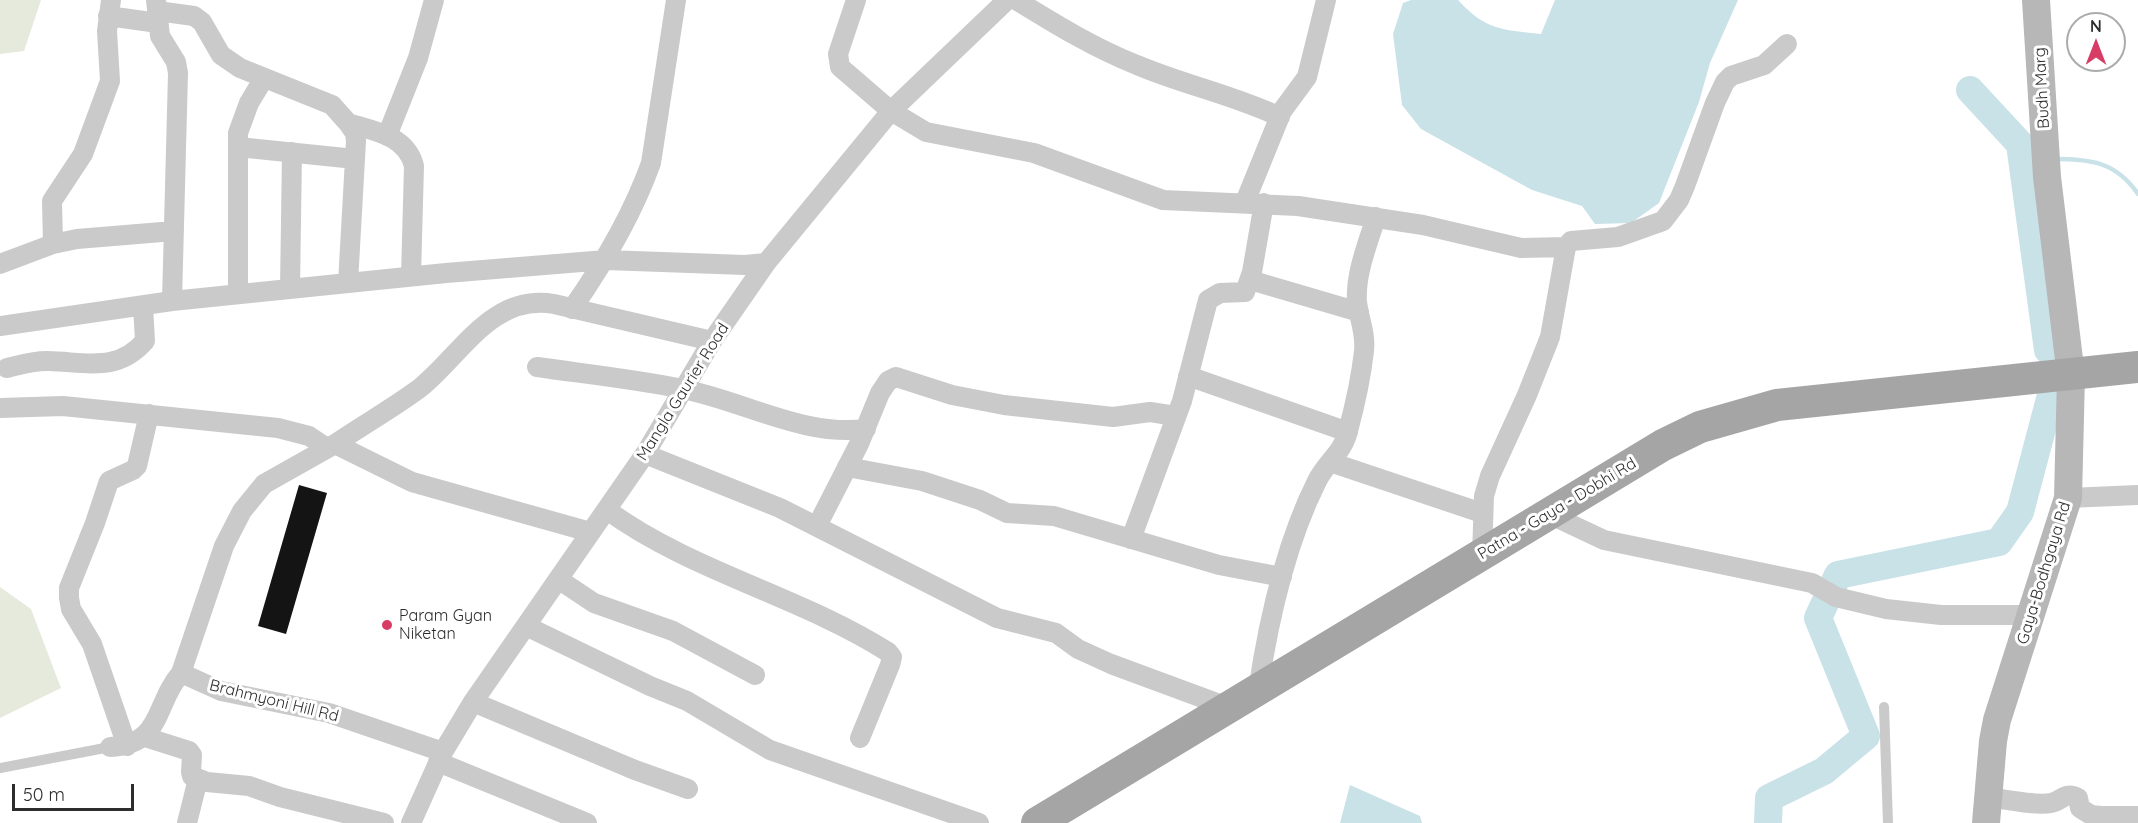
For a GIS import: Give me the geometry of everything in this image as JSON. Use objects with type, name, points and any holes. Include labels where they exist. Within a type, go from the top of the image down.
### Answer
[{"type":"main road","name":"Patna - Gaya - Dobhi Rd","points":[[1037,823],[1551,515],[1663,445],[1736,415],[1777,405],[1836,397],[2071,376],[2138,367]]},
{"type":"street","points":[[387,136],[418,58],[435,0]]},
{"type":"street","points":[[572,309],[606,260],[639,194],[651,163],[676,0]]},
{"type":"street","points":[[856,0],[838,54],[840,67],[891,111],[926,132],[1034,153],[1163,200],[1255,203],[1376,217],[1423,225],[1521,248],[1566,247]]},
{"type":"street","name":"Mangla Gaurier Road","points":[[411,823],[441,757],[472,702],[645,454],[712,341],[766,263],[891,111],[1007,0]]},
{"type":"street","points":[[1016,0],[1080,39],[1137,66],[1255,105],[1280,117]]},
{"type":"street","points":[[1131,539],[1176,416],[1208,300],[1220,293],[1245,292],[1250,280],[1255,203],[1280,117],[1302,86],[1311,68],[1326,0]]},
{"type":"street","name":"Budh Marg","points":[[2036,0],[2047,177]]},
{"type":"street","points":[[53,244],[52,201],[83,154],[110,81],[109,8],[157,11],[194,16],[202,22],[221,55],[240,68],[332,105],[348,123],[355,133],[348,283]]},
{"type":"street","points":[[157,11],[160,36],[176,62],[178,73],[172,301]]},
{"type":"street","points":[[1482,555],[1482,513],[1490,476],[1527,395],[1550,337],[1566,247],[1571,241],[1618,237],[1663,221],[1679,200],[1725,82],[1741,72],[1764,65],[1787,44]]},
{"type":"street","points":[[238,294],[238,147],[241,119],[264,78]]},
{"type":"street","points":[[348,123],[387,136],[407,147],[414,166],[411,276]]},
{"type":"street","points":[[238,147],[355,159]]},
{"type":"street","points":[[290,289],[292,152]]},
{"type":"street","name":"Gaya-Bodhgaya Rd","points":[[1986,810],[1997,720],[2068,498],[2071,376],[2047,177]]},
{"type":"street","points":[[1258,691],[1265,645],[1282,577],[1317,480],[1342,450],[1348,432],[1364,351],[1364,330],[1359,312],[1359,276],[1376,217]]},
{"type":"street","points":[[0,264],[53,244],[77,239],[174,231]]},
{"type":"street","points":[[0,326],[172,301],[411,276],[606,260],[745,265],[766,263]]},
{"type":"street","points":[[1250,280],[1359,312]]},
{"type":"street","points":[[149,414],[137,466],[108,481],[95,523],[69,588],[71,609],[93,644],[119,747],[146,737],[157,720],[171,685],[181,673],[224,546],[242,511],[264,484],[331,446],[431,378],[464,342],[492,318],[530,303],[541,302],[712,341]]},
{"type":"street","points":[[7,368],[36,361],[106,363],[120,361],[136,351],[145,341],[144,306]]},
{"type":"street","points":[[537,367],[685,389],[804,424],[849,431],[866,429]]},
{"type":"street","points":[[817,526],[866,429],[880,393],[888,381],[896,376],[952,395],[1004,405],[1113,417],[1150,412],[1176,416]]},
{"type":"street","points":[[1188,376],[1348,432]]},
{"type":"street","points":[[0,408],[63,406],[296,431],[412,482],[590,532]]},
{"type":"street","points":[[645,454],[780,508],[997,618],[1056,633],[1078,648],[1111,664],[1230,708]]},
{"type":"street","points":[[1330,462],[1482,513]]},
{"type":"street","points":[[848,467],[922,481],[980,500],[1007,513],[1054,516],[1219,565],[1282,577]]},
{"type":"street","points":[[2068,498],[2138,495]]},
{"type":"street","points":[[607,510],[658,541],[793,603],[888,652],[892,657],[890,665],[860,738]]},
{"type":"street","points":[[1551,515],[1604,540],[1827,591],[1866,606],[1921,613],[2031,615]]},
{"type":"street","points":[[558,579],[594,603],[673,631],[755,675]]},
{"type":"street","points":[[526,626],[650,686],[687,701],[770,750],[979,823]]},
{"type":"street","name":"Brahmyoni Hill Rd","points":[[181,673],[221,691],[329,713],[441,757],[587,823]]},
{"type":"street","points":[[472,702],[621,765],[688,789]]},
{"type":"street","points":[[146,737],[189,751],[192,755],[191,772],[198,779],[249,786],[280,797],[384,823]]},
{"type":"street","points":[[187,823],[198,779]]},
{"type":"street","points":[[1986,810],[2049,804],[2065,795],[2072,795],[2078,798],[2080,808],[2091,815],[2138,816]]},
{"type":"lane","points":[[1884,707],[1888,823]]},
{"type":"lane","points":[[0,768],[119,747]]},
{"type":"shaded area","points":[[0,0],[41,0],[24,51],[0,54]]},
{"type":"shaded area","points":[[0,587],[31,609],[61,688],[0,718]]},
{"type":"water","points":[[1411,0],[1458,0],[1477,18],[1495,27],[1541,34],[1555,0],[1738,0],[1710,63],[1699,102],[1659,203],[1631,223],[1595,224],[1582,206],[1532,190],[1421,129],[1402,105],[1393,34],[1403,3]]},
{"type":"water","points":[[1350,785],[1420,816],[1422,823],[1340,823]]},
{"type":"building","points":[[299,485],[327,493],[286,634],[258,626]]},
{"type":"waterway","points":[[1970,90],[2020,144],[2048,350]]},
{"type":"waterway","points":[[2055,159],[2102,164],[2121,175],[2138,194]]},
{"type":"waterway","points":[[2022,160],[2037,160]]},
{"type":"waterway","points":[[1768,823],[1769,798],[1824,771],[1866,736],[1818,618],[1838,575],[1999,542],[2020,512],[2051,395]]},
{"type":"place","name":"Param Gyan Niketan","points":[[387,625]]}]
